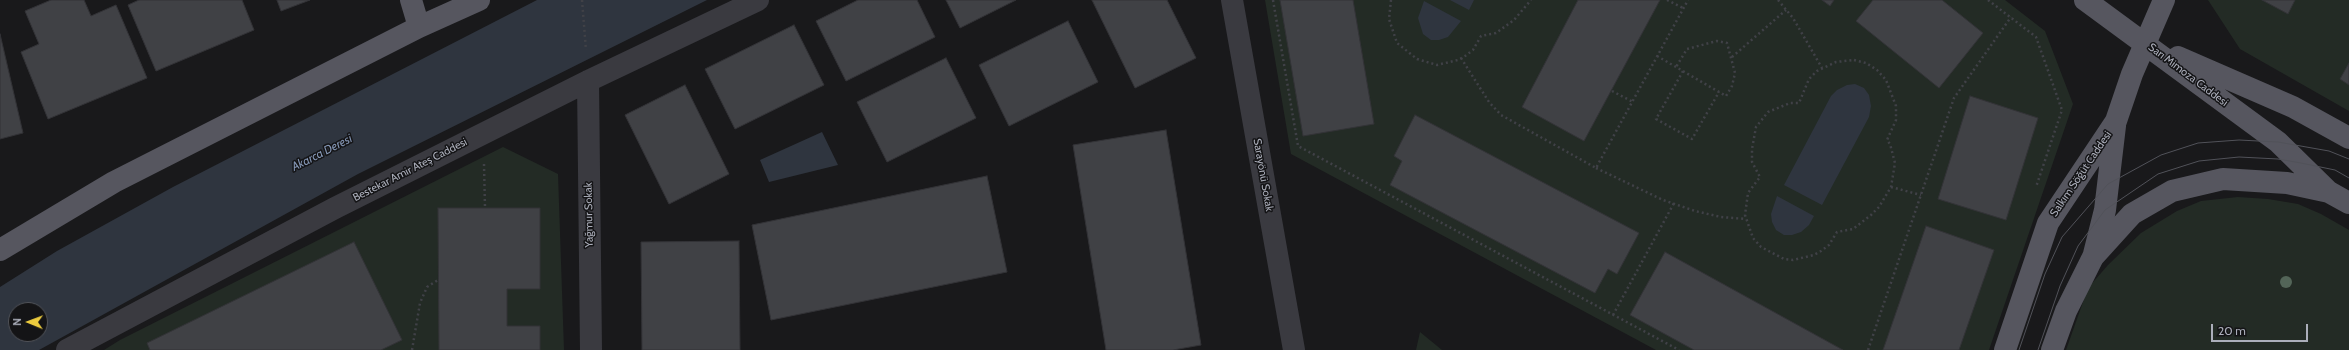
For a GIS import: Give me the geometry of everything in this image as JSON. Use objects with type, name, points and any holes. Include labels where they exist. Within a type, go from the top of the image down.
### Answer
[{"type":"main road","points":[[411,0],[419,27]]},
{"type":"main road","points":[[0,250],[114,182],[419,27],[479,0]]},
{"type":"main road","points":[[2085,0],[2145,43]]},
{"type":"main road","name":"Salkım Söğüt Caddesi","points":[[2005,350],[2048,223],[2116,121],[2145,43],[2164,0]]},
{"type":"main road","name":"Sarı Mimoza Caddesi","points":[[2145,43],[2294,107],[2349,138]]},
{"type":"main road","name":"Sarı Mimoza Caddesi","points":[[2145,43],[2278,142],[2329,192],[2349,203]]},
{"type":"main road","points":[[2052,350],[2066,311],[2093,256],[2105,210],[2116,121]]},
{"type":"main road","points":[[2093,256],[2132,214],[2172,191],[2223,179],[2287,183],[2329,192]]},
{"type":"street","name":"Bestekar Amir Ateş Caddesi","points":[[67,350],[336,208],[484,133],[588,81],[758,0]]},
{"type":"street","name":"Sarayönü Sokak","points":[[1232,0],[1294,350]]},
{"type":"street","name":"Yağmur Sokak","points":[[588,81],[590,350]]},
{"type":"path","points":[[582,0],[588,81]]},
{"type":"path","points":[[1273,0],[1298,146],[1679,350]]},
{"type":"path","points":[[1391,0],[1389,19],[1397,43],[1405,51],[1417,59],[1437,65],[1461,58],[1473,50],[1481,36],[1496,33],[1514,20],[1531,0]]},
{"type":"path","points":[[1667,0],[1683,8]]},
{"type":"path","points":[[1596,168],[1688,0]]},
{"type":"path","points":[[1778,0],[1786,10],[1822,68]]},
{"type":"path","points":[[1988,0],[2036,37],[2062,110],[2034,193]]},
{"type":"path","points":[[1732,57],[1786,10]]},
{"type":"path","points":[[1868,350],[1954,98],[2011,17]]},
{"type":"path","points":[[1657,56],[1726,96],[1732,86],[1735,73],[1732,57],[1727,43],[1717,41],[1699,44],[1687,49],[1676,67]]},
{"type":"path","points":[[1461,58],[1489,102],[1501,115],[1596,168],[1674,203],[1721,217],[1746,219]]},
{"type":"path","points":[[1854,60],[1866,63],[1877,70],[1886,80],[1896,106],[1896,120],[1887,140],[1890,144],[1895,163],[1890,187],[1879,207],[1871,215],[1853,229],[1837,232],[1829,245],[1814,255],[1804,258],[1793,260],[1784,258],[1761,247],[1753,238],[1746,219],[1748,193],[1760,177],[1752,162],[1752,149],[1756,127],[1768,112],[1790,103],[1799,103],[1809,79],[1822,68],[1836,62],[1854,60]]},
{"type":"path","points":[[1683,71],[1656,119],[1692,139],[1719,92]]},
{"type":"path","points":[[1612,91],[1632,102]]},
{"type":"path","points":[[484,133],[485,208]]},
{"type":"path","points":[[1890,187],[1921,195]]},
{"type":"path","points":[[1613,315],[1674,203]]},
{"type":"path","points":[[412,350],[420,303],[427,287],[438,280]]},
{"type":"shaded area","points":[[1265,0],[2005,0],[2045,31],[2073,104],[1989,350],[1656,350],[1291,154]]},
{"type":"shaded area","points":[[2208,0],[2349,0],[2349,111],[2240,49]]},
{"type":"shaded area","points":[[503,147],[558,174],[564,350],[104,350],[120,340]]},
{"type":"shaded area","points":[[2238,197],[2268,199],[2298,204],[2321,214],[2349,230],[2349,350],[2066,350],[2088,288],[2108,265],[2141,233],[2177,211],[2201,201]]},
{"type":"shaded area","points":[[1420,332],[1442,350],[1416,350]]},
{"type":"water","name":"Akarca Deresi","points":[[537,0],[707,0],[358,174],[39,350],[0,350],[0,287],[57,251],[173,187]]},
{"type":"water","points":[[1450,0],[1474,0],[1469,10]]},
{"type":"water","points":[[1424,1],[1461,21],[1448,37],[1439,40],[1431,40],[1423,34],[1418,18]]},
{"type":"water","points":[[1855,84],[1864,88],[1869,95],[1871,106],[1869,117],[1822,205],[1784,185],[1831,96],[1837,90],[1847,85]]},
{"type":"water","points":[[822,132],[838,165],[769,182],[760,160]]},
{"type":"water","points":[[1777,196],[1814,216],[1809,225],[1801,232],[1792,235],[1784,235],[1776,230],[1772,222],[1771,214]]},
{"type":"building","points":[[51,0],[84,0],[91,16],[116,5],[147,78],[48,119],[21,52],[39,44],[25,11]]},
{"type":"building","points":[[139,0],[242,0],[254,30],[156,71],[128,5]]},
{"type":"building","points":[[277,0],[310,0],[281,11]]},
{"type":"building","points":[[858,0],[917,0],[935,37],[846,81],[816,21]]},
{"type":"building","points":[[946,0],[1016,0],[960,28]]},
{"type":"building","points":[[1092,0],[1167,0],[1196,58],[1135,88]]},
{"type":"building","points":[[1280,0],[1353,0],[1374,124],[1303,136]]},
{"type":"building","points":[[1578,0],[1660,0],[1584,141],[1522,107]]},
{"type":"building","points":[[1822,0],[1834,0],[1830,6]]},
{"type":"building","points":[[1873,0],[1942,0],[1983,33],[1939,88],[1856,21]]},
{"type":"building","points":[[2262,0],[2295,0],[2288,14]]},
{"type":"building","points":[[1068,21],[1098,82],[1009,126],[979,65]]},
{"type":"building","points":[[794,25],[824,85],[735,129],[705,69]]},
{"type":"building","points":[[0,34],[23,133],[0,139]]},
{"type":"building","points":[[946,58],[976,118],[887,162],[857,102]]},
{"type":"building","points":[[2349,63],[2349,85],[2340,79]]},
{"type":"building","points":[[685,85],[729,174],[669,204],[625,115]]},
{"type":"building","points":[[1970,96],[2038,118],[2006,220],[1938,199]]},
{"type":"building","points":[[1415,115],[1639,233],[1617,274],[1608,269],[1595,293],[1390,185],[1402,161],[1394,156]]},
{"type":"building","points":[[1166,130],[1201,345],[1173,350],[1106,350],[1073,145]]},
{"type":"building","points":[[987,176],[1007,272],[771,320],[752,225]]},
{"type":"building","points":[[438,208],[540,208],[540,289],[507,289],[507,326],[540,326],[540,350],[439,350]]},
{"type":"building","points":[[1926,226],[1994,250],[1959,350],[1883,350]]},
{"type":"building","points":[[739,241],[740,350],[642,350],[641,242]]},
{"type":"building","points":[[354,242],[402,340],[381,350],[150,350],[147,343]]},
{"type":"building","points":[[1665,252],[1843,350],[1694,350],[1630,315]]},
{"type":"tram line","points":[[2019,350],[2045,274],[2062,237],[2108,184],[2161,155],[2198,143],[2239,140],[2278,142],[2329,151],[2349,159]]},
{"type":"tram line","points":[[2038,350],[2060,286],[2078,246],[2105,210],[2158,174],[2199,161],[2239,157],[2278,159],[2301,163],[2335,170],[2349,178]]}]
